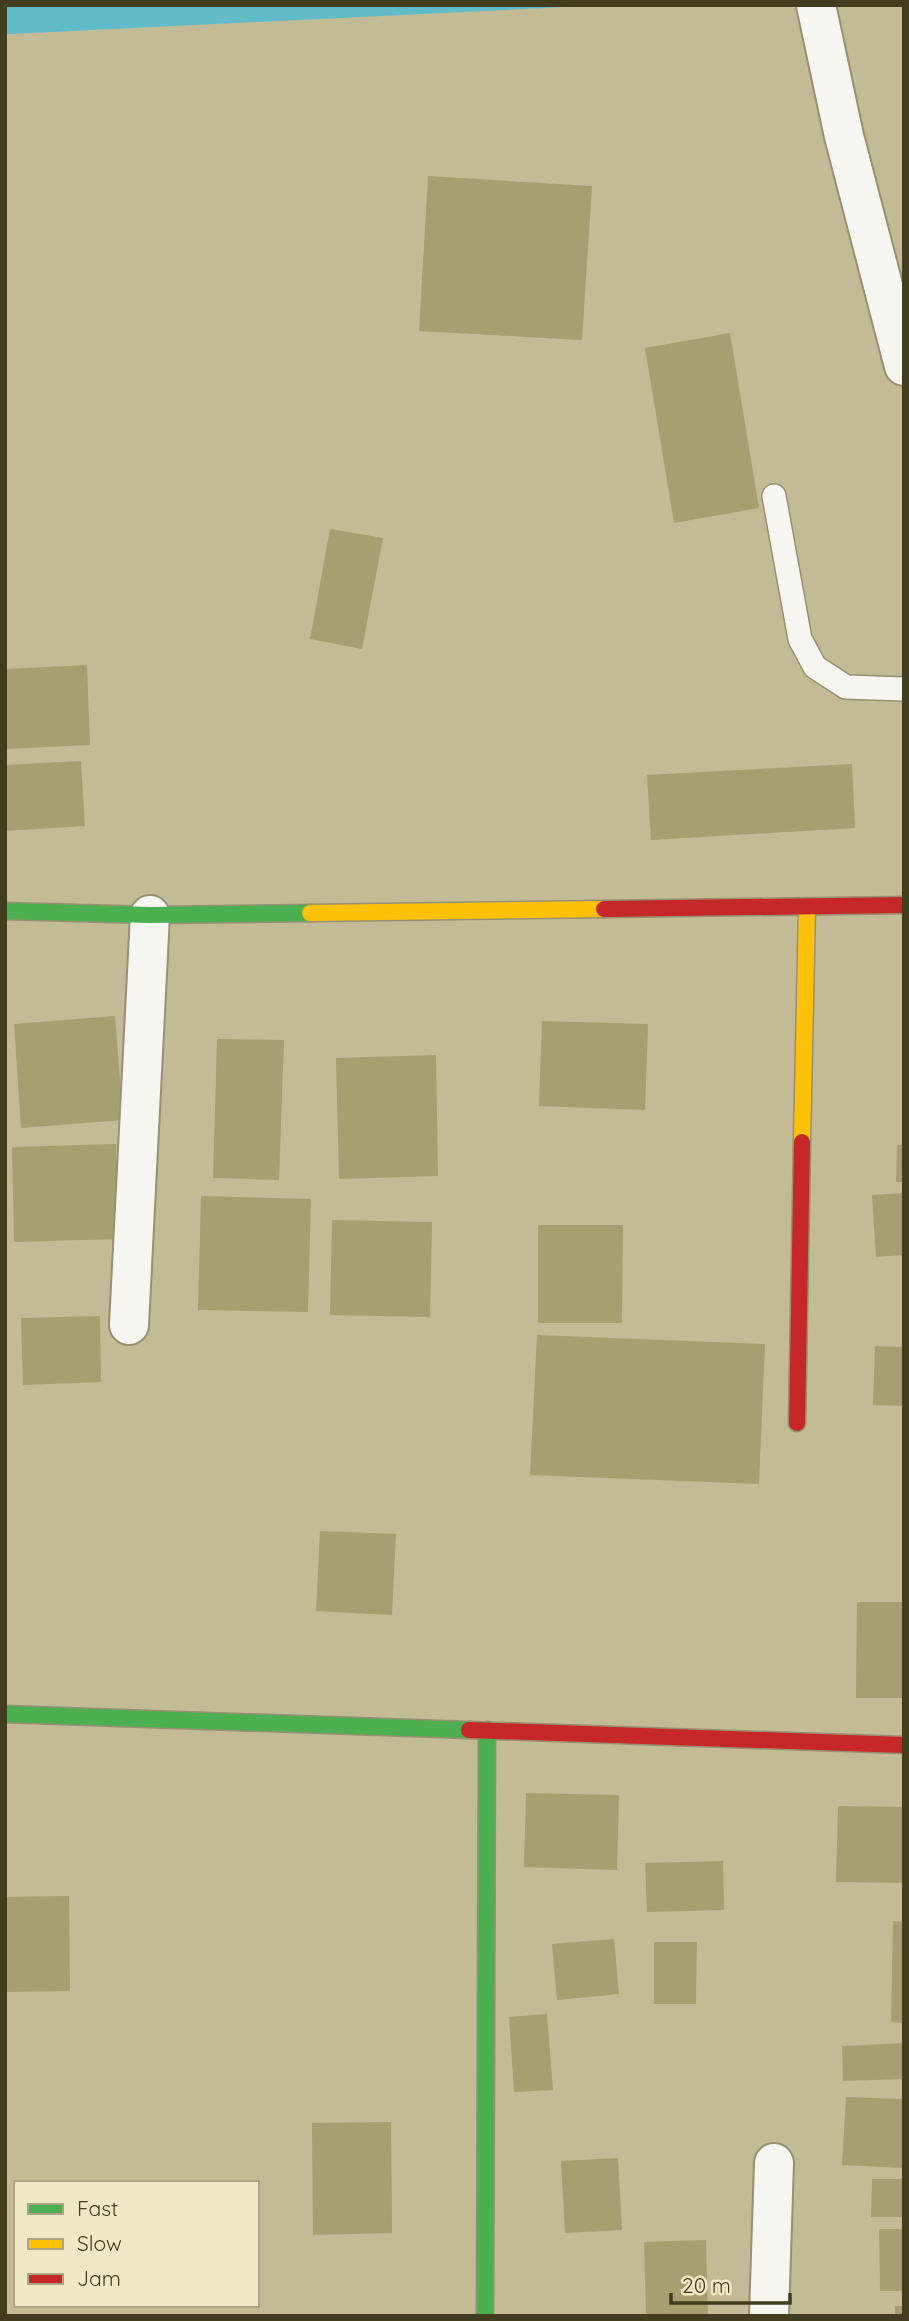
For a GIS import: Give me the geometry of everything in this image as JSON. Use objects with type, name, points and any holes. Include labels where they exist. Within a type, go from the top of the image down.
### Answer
[{"type":"street","points":[[816,5],[844,136],[904,366]]},
{"type":"street","points":[[5,911],[150,915],[904,905]]},
{"type":"street","points":[[797,1423],[807,906]]},
{"type":"street","points":[[129,1325],[150,915]]},
{"type":"street","points":[[5,1714],[904,1745]]},
{"type":"street","points":[[485,2316],[487,1730]]},
{"type":"street","points":[[769,2316],[774,2162]]},
{"type":"lane","points":[[774,496],[800,639],[815,667],[846,687],[904,689]]},
{"type":"water","points":[[5,5],[606,5],[5,34]]},
{"type":"building","points":[[428,176],[592,186],[582,340],[419,331]]},
{"type":"building","points":[[730,333],[759,508],[674,523],[645,348]]},
{"type":"building","points":[[330,529],[383,538],[362,649],[310,639]]},
{"type":"building","points":[[87,665],[90,745],[5,749],[5,669]]},
{"type":"building","points":[[81,761],[85,826],[5,831],[5,765]]},
{"type":"building","points":[[852,764],[855,828],[651,840],[647,775]]},
{"type":"building","points":[[115,1016],[123,1120],[21,1128],[14,1024]]},
{"type":"building","points":[[542,1021],[648,1024],[645,1110],[539,1106]]},
{"type":"building","points":[[217,1039],[284,1040],[279,1180],[213,1178]]},
{"type":"building","points":[[436,1055],[438,1176],[339,1179],[336,1058]]},
{"type":"building","points":[[116,1144],[118,1239],[14,1242],[12,1147]]},
{"type":"building","points":[[897,1145],[904,1145],[904,1182],[896,1182]]},
{"type":"building","points":[[904,1193],[904,1255],[876,1257],[872,1195]]},
{"type":"building","points":[[201,1196],[311,1199],[308,1312],[198,1310]]},
{"type":"building","points":[[332,1220],[432,1222],[430,1317],[330,1315]]},
{"type":"building","points":[[538,1225],[623,1225],[622,1323],[538,1323]]},
{"type":"building","points":[[100,1316],[101,1382],[23,1385],[21,1318]]},
{"type":"building","points":[[537,1335],[765,1344],[759,1484],[530,1475]]},
{"type":"building","points":[[875,1346],[904,1347],[904,1406],[873,1405]]},
{"type":"building","points":[[320,1531],[396,1534],[392,1615],[316,1611]]},
{"type":"building","points":[[857,1602],[904,1602],[904,1698],[856,1698]]},
{"type":"building","points":[[526,1793],[619,1795],[617,1870],[524,1867]]},
{"type":"building","points":[[838,1806],[904,1807],[904,1883],[836,1882]]},
{"type":"building","points":[[723,1861],[724,1910],[647,1912],[645,1863]]},
{"type":"building","points":[[69,1896],[70,1991],[5,1992],[5,1897]]},
{"type":"building","points":[[893,1921],[904,1922],[904,2023],[891,2022]]},
{"type":"building","points":[[614,1939],[619,1994],[557,2000],[552,1944]]},
{"type":"building","points":[[654,1942],[697,1942],[696,2004],[654,2004]]},
{"type":"building","points":[[547,2014],[553,2090],[514,2092],[509,2017]]},
{"type":"building","points":[[904,2043],[904,2079],[843,2081],[842,2046]]},
{"type":"building","points":[[846,2097],[904,2099],[904,2168],[842,2165]]},
{"type":"building","points":[[391,2122],[392,2233],[313,2235],[312,2123]]},
{"type":"building","points":[[618,2158],[622,2230],[565,2233],[561,2161]]},
{"type":"building","points":[[872,2179],[904,2179],[904,2217],[871,2217]]},
{"type":"building","points":[[879,2229],[904,2229],[904,2291],[880,2291]]},
{"type":"building","points":[[706,2240],[708,2316],[646,2316],[644,2242]]},
{"type":"building","points":[[895,2306],[904,2306],[904,2316],[895,2316]]},
{"type":"traffic: fast","points":[[5,911],[150,915],[310,913]]},
{"type":"traffic: fast","points":[[5,1714],[469,1730]]},
{"type":"traffic: fast","points":[[485,2316],[487,1730]]},
{"type":"traffic: slow","points":[[802,1142],[807,907]]},
{"type":"traffic: slow","points":[[310,913],[604,909]]},
{"type":"traffic: jam","points":[[604,909],[904,905]]},
{"type":"traffic: jam","points":[[797,1423],[802,1142]]},
{"type":"traffic: jam","points":[[469,1730],[904,1745]]}]
